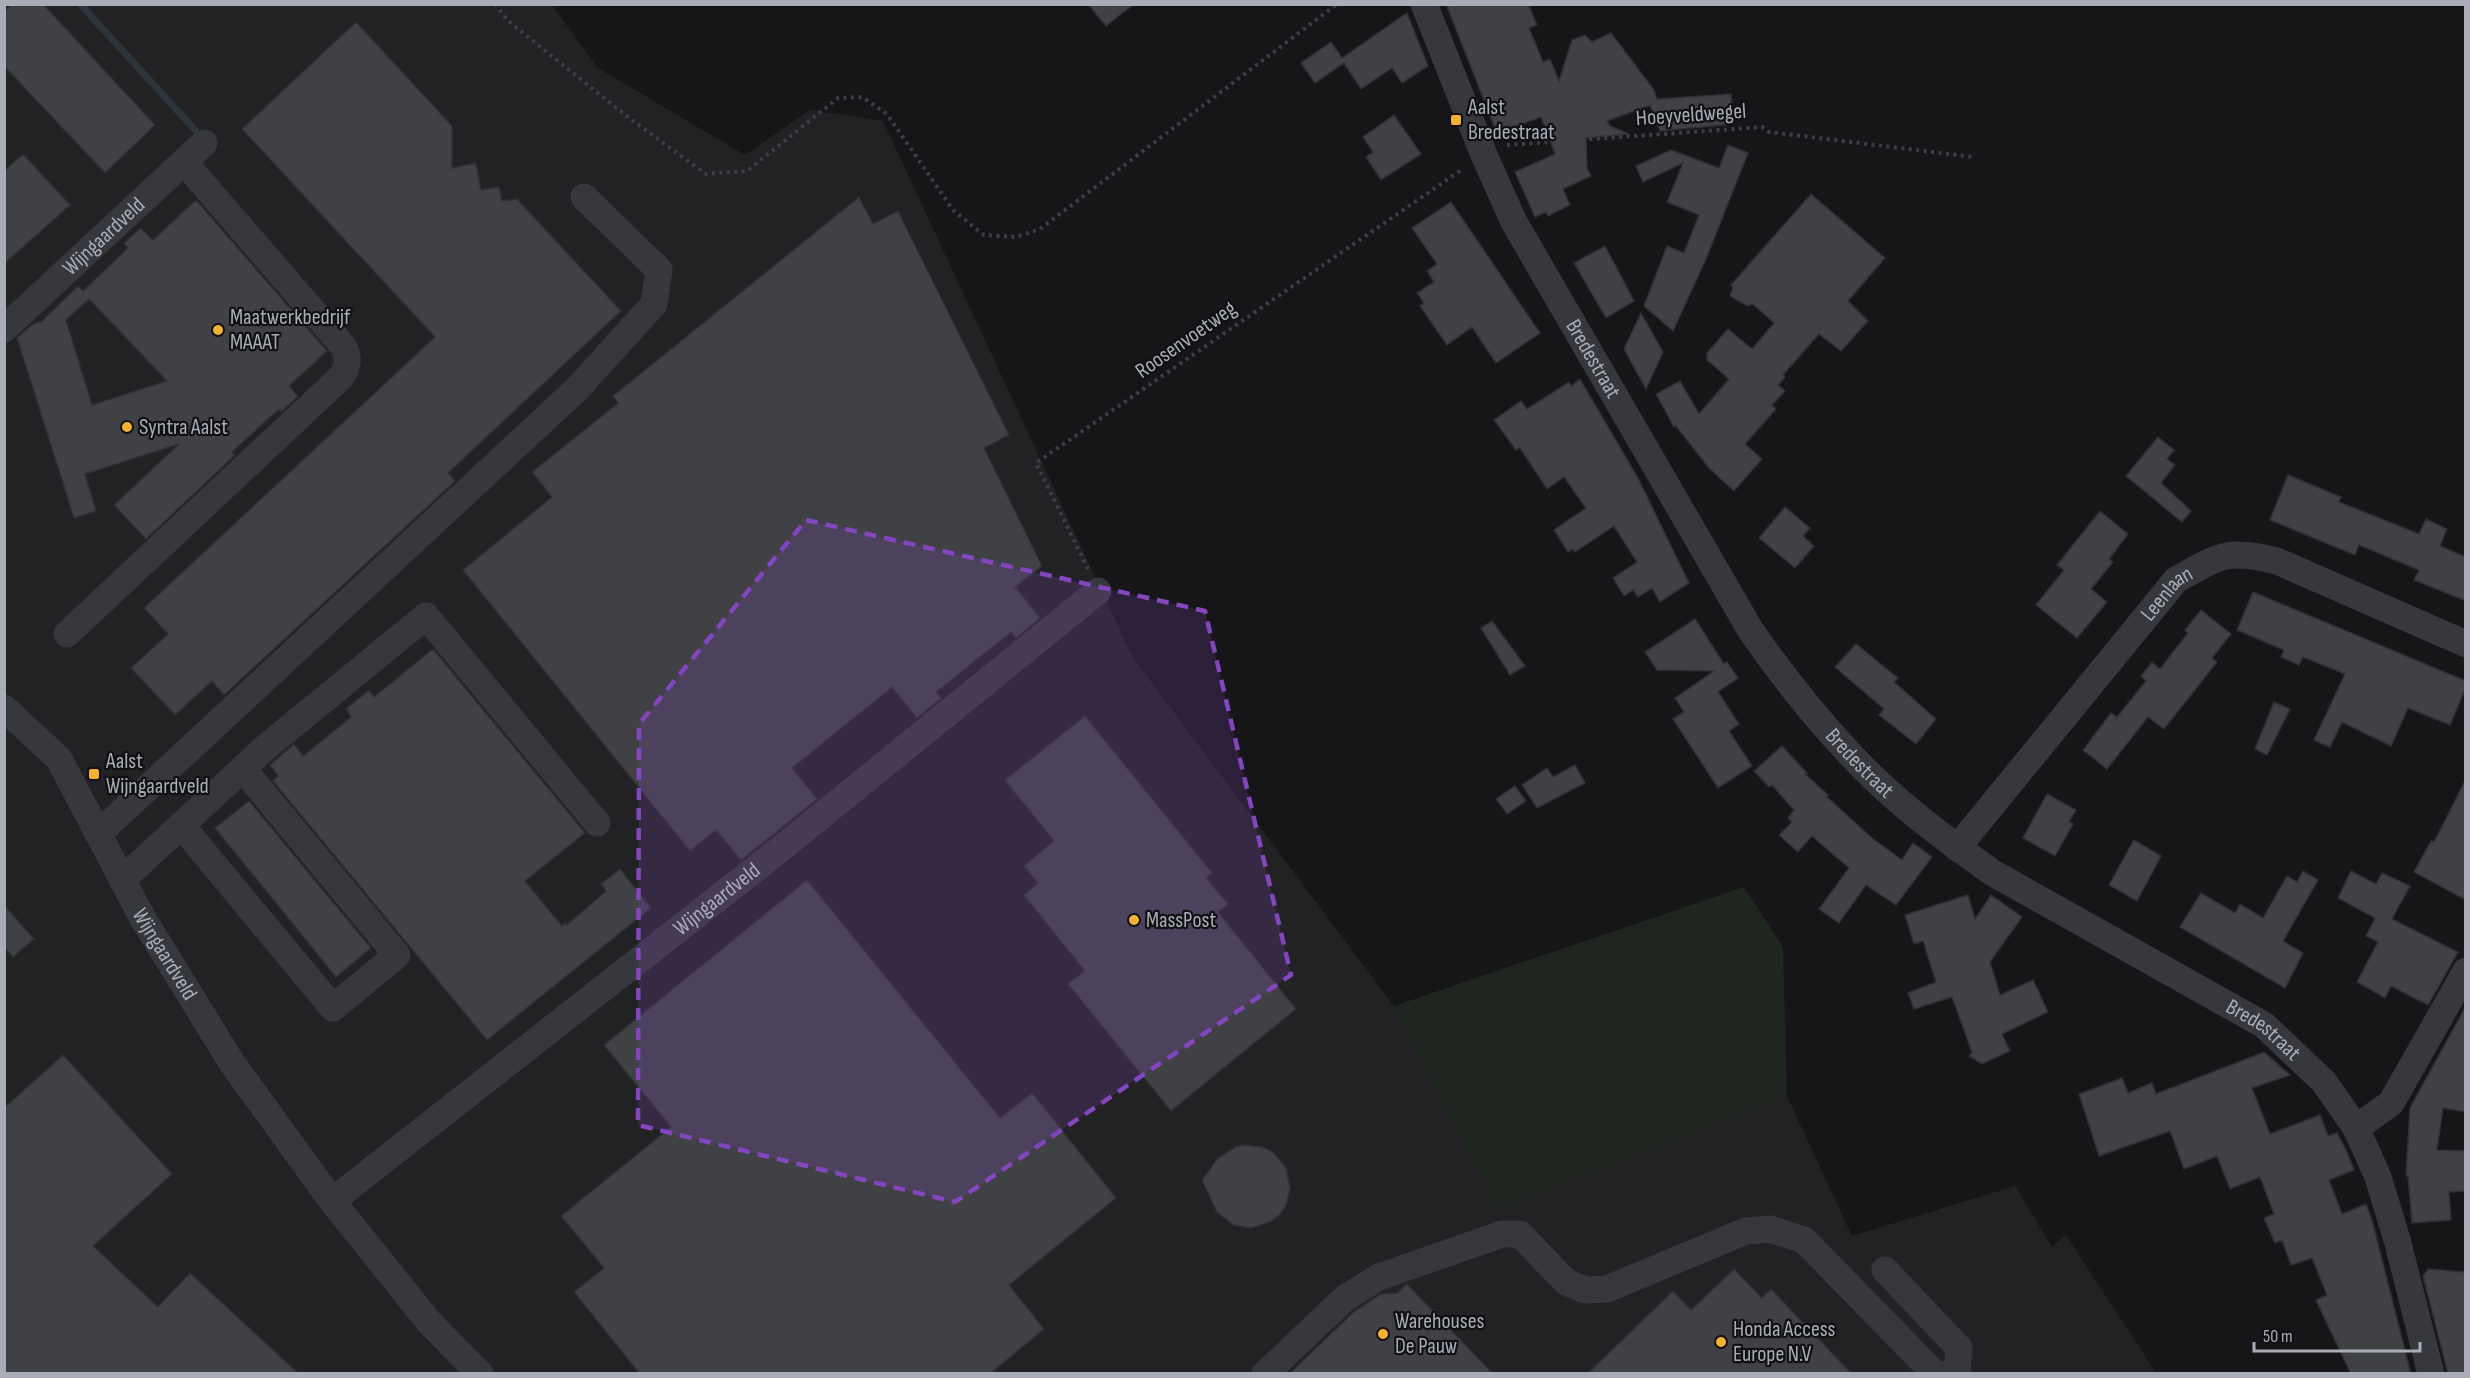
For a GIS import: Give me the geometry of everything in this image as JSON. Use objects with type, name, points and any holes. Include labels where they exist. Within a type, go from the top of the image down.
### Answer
[{"type":"street","name":"Bredestraat","points":[[1424,4],[1484,156],[1520,232],[1752,631],[1780,672],[1849,754],[1899,801],[1957,848],[1994,873],[2264,1025],[2324,1082],[2356,1128],[2378,1177],[2398,1243],[2431,1374]]},
{"type":"street","name":"Wijngaardveld","points":[[4,329],[204,143]]},
{"type":"street","points":[[67,634],[339,379],[347,366],[347,355],[343,346],[184,162]]},
{"type":"street","points":[[98,834],[578,389],[654,304],[659,270],[584,196]]},
{"type":"street","name":"Leenlaan","points":[[1957,848],[2145,615],[2176,580],[2217,557],[2249,554],[2277,561],[2466,644]]},
{"type":"street","name":"Wijngaardveld","points":[[332,1201],[778,851],[1098,591]]},
{"type":"street","points":[[122,880],[243,769],[426,616],[597,823]]},
{"type":"street","name":"Wijngaardveld","points":[[4,708],[59,759],[142,918],[232,1063],[332,1201],[429,1322],[480,1374]]},
{"type":"street","points":[[181,825],[333,1008],[397,955],[243,769]]},
{"type":"street","points":[[2356,1128],[2391,1103],[2466,971]]},
{"type":"street","points":[[1265,1374],[1345,1298],[1379,1276],[1502,1234],[1520,1234],[1566,1282],[1585,1290],[1606,1289],[1746,1231],[1770,1229],[1804,1240],[1935,1374]]},
{"type":"street","points":[[1885,1270],[1959,1348],[1957,1373],[1947,1374]]},
{"type":"path","points":[[495,4],[507,20],[620,111],[706,174],[747,171],[838,98],[862,97],[887,114],[952,210],[984,235],[1016,237],[1040,229],[1337,4]]},
{"type":"path","name":"Hoeyveldwegel","points":[[1484,156],[1498,146],[1762,127],[1769,132],[1973,157]]},
{"type":"path","name":"Roosenvoetweg","points":[[1098,591],[1036,463],[1484,156]]},
{"type":"highlighted area","points":[[806,520],[1205,611],[1291,975],[955,1202],[638,1125],[639,724]]},
{"type":"shaded area","points":[[5,4],[552,5],[598,68],[745,155],[810,110],[883,121],[1132,656],[1394,1006],[1497,1209],[1787,1096],[1852,1236],[2015,1186],[2052,1247],[2066,1235],[2156,1373],[5,1374]]},
{"type":"shaded area","points":[[1744,887],[1783,947],[1787,1096],[1497,1209],[1394,1006]]},
{"type":"building","points":[[12,4],[43,4],[155,125],[105,173],[4,66],[4,11]]},
{"type":"building","points":[[1088,4],[1134,4],[1106,26]]},
{"type":"building","points":[[1446,4],[1528,4],[1537,25],[1529,28],[1543,62],[1550,59],[1559,81],[1572,40],[1585,35],[1592,42],[1611,33],[1654,90],[1657,99],[1731,94],[1733,124],[1660,131],[1650,105],[1607,121],[1610,126],[1629,134],[1586,138],[1587,168],[1591,176],[1563,189],[1570,205],[1548,216],[1546,212],[1535,217],[1515,172],[1555,154],[1541,117],[1497,133]]},
{"type":"building","points":[[1407,13],[1428,66],[1402,83],[1392,68],[1361,89],[1344,63],[1315,83],[1301,63],[1331,42],[1342,58]]},
{"type":"building","points":[[356,22],[452,126],[452,168],[476,163],[481,190],[499,187],[502,201],[517,199],[621,311],[448,473],[455,481],[224,695],[212,681],[175,715],[131,668],[168,634],[144,608],[435,337],[242,129]]},
{"type":"building","points":[[1394,115],[1421,154],[1381,180],[1366,157],[1373,152],[1363,137]]},
{"type":"building","points":[[1728,145],[1748,153],[1706,259],[1673,331],[1644,306],[1667,246],[1684,253],[1699,215],[1667,202],[1683,163],[1643,182],[1636,166],[1671,150],[1719,168]]},
{"type":"building","points":[[23,154],[70,205],[4,264],[4,171]]},
{"type":"building","points":[[1811,194],[1885,258],[1848,301],[1868,321],[1841,351],[1819,334],[1783,375],[1785,377],[1778,385],[1785,391],[1772,405],[1776,409],[1745,444],[1762,459],[1734,491],[1709,468],[1676,426],[1674,427],[1656,394],[1680,381],[1699,414],[1729,379],[1707,360],[1707,353],[1728,329],[1752,349],[1774,323],[1753,304],[1747,306],[1730,296],[1733,287],[1731,285]]},
{"type":"building","points":[[859,197],[873,224],[898,211],[1009,435],[984,448],[1042,566],[1015,587],[1040,618],[1016,638],[1011,632],[936,692],[941,698],[917,718],[892,687],[792,768],[817,799],[741,860],[716,830],[690,851],[463,570],[552,497],[532,472],[618,403],[613,396]]},
{"type":"building","points":[[196,200],[327,351],[289,386],[298,396],[281,412],[279,409],[232,452],[235,455],[146,539],[114,505],[179,444],[85,474],[96,511],[74,518],[17,338],[33,324],[42,321],[78,286],[83,291],[128,248],[124,243],[141,228],[153,240]],"holes":[[[89,299],[167,381],[92,405],[66,320]]]},
{"type":"building","points":[[1451,202],[1540,333],[1496,363],[1472,327],[1447,345],[1420,306],[1424,303],[1417,293],[1434,282],[1427,271],[1437,264],[1412,228]]},
{"type":"building","points":[[1605,246],[1634,301],[1606,318],[1574,263]]},
{"type":"building","points":[[1641,313],[1663,352],[1646,389],[1624,349]]},
{"type":"building","points":[[1580,379],[1638,478],[1689,583],[1660,602],[1652,588],[1638,597],[1633,590],[1624,596],[1613,578],[1637,562],[1614,526],[1575,552],[1573,549],[1568,552],[1554,530],[1586,508],[1564,477],[1547,489],[1520,448],[1516,450],[1494,420],[1521,401],[1527,409],[1569,382],[1571,386]]},
{"type":"building","points":[[2158,437],[2174,450],[2167,459],[2175,465],[2161,483],[2191,511],[2182,522],[2126,476]]},
{"type":"building","points":[[2288,475],[2341,497],[2339,502],[2419,534],[2426,519],[2447,529],[2440,546],[2466,557],[2466,601],[2414,580],[2419,570],[2359,545],[2355,555],[2270,520]]},
{"type":"building","points":[[1785,507],[1810,528],[1803,536],[1814,546],[1795,568],[1759,538]]},
{"type":"building","points":[[2100,511],[2128,534],[2109,559],[2113,562],[2091,589],[2107,602],[2077,638],[2036,605],[2064,570],[2057,565]]},
{"type":"building","points":[[2253,592],[2466,681],[2466,687],[2450,725],[2408,708],[2391,746],[2342,722],[2330,747],[2314,740],[2345,674],[2303,657],[2299,665],[2281,657],[2284,650],[2237,630]]},
{"type":"building","points":[[2201,610],[2231,634],[2212,658],[2217,662],[2164,729],[2148,717],[2107,769],[2083,750],[2111,713],[2117,717],[2146,681],[2141,676],[2152,662],[2160,669],[2188,633],[2185,630]]},
{"type":"building","points":[[1695,619],[1724,664],[1727,662],[1738,678],[1718,692],[1739,724],[1729,731],[1752,766],[1718,788],[1673,719],[1684,712],[1675,698],[1714,671],[1657,670],[1645,652]]},
{"type":"building","points":[[1492,621],[1525,666],[1510,675],[1481,628]]},
{"type":"building","points":[[1856,644],[1898,678],[1894,682],[1936,719],[1916,744],[1879,715],[1884,709],[1835,667]]},
{"type":"building","points":[[433,649],[585,833],[525,881],[562,926],[565,923],[567,925],[606,891],[601,884],[620,869],[651,908],[487,1040],[273,781],[278,776],[270,765],[294,744],[303,756],[351,717],[346,709],[369,690],[374,697]]},
{"type":"building","points":[[2274,702],[2290,709],[2267,755],[2255,749]]},
{"type":"building","name":"MassPost","points":[[1085,716],[1212,873],[1206,878],[1228,904],[1218,912],[1296,1009],[1171,1111],[1068,984],[1085,971],[1024,895],[1038,883],[1024,866],[1054,841],[1005,780]]},
{"type":"building","points":[[1782,746],[1807,773],[1805,774],[1828,795],[1827,797],[1872,838],[1902,860],[1913,843],[1932,857],[1896,905],[1866,885],[1839,923],[1819,909],[1849,868],[1812,836],[1798,852],[1779,835],[1792,822],[1788,818],[1794,810],[1772,785],[1769,787],[1754,771]]},
{"type":"building","points":[[1575,765],[1585,783],[1537,808],[1522,785],[1547,768],[1553,777]]},
{"type":"building","points":[[2466,779],[2466,900],[2414,872],[2431,841],[2434,842]]},
{"type":"building","points":[[1515,786],[1526,801],[1507,814],[1496,799]]},
{"type":"building","points":[[2047,794],[2076,810],[2069,822],[2073,824],[2055,856],[2023,838]]},
{"type":"building","points":[[249,801],[371,948],[336,977],[215,828]]},
{"type":"building","points":[[2134,840],[2161,856],[2137,901],[2109,885]]},
{"type":"building","points":[[2303,871],[2318,880],[2283,941],[2303,953],[2285,988],[2180,927],[2201,893],[2235,913],[2240,904],[2263,918],[2287,876],[2297,882]]},
{"type":"building","points":[[2351,871],[2376,884],[2382,873],[2410,886],[2392,919],[2458,952],[2428,1005],[2391,986],[2385,998],[2357,982],[2378,942],[2366,936],[2375,918],[2338,898]]},
{"type":"building","points":[[807,880],[1000,1118],[1032,1093],[1116,1198],[1009,1285],[1044,1329],[990,1374],[640,1374],[574,1292],[604,1268],[561,1216],[671,1127],[604,1045]]},
{"type":"building","points":[[1968,895],[1975,919],[1991,895],[2022,917],[1990,962],[2000,995],[2033,980],[2048,1012],[2002,1034],[2010,1051],[1982,1064],[1969,1056],[1972,1052],[1952,997],[1914,1009],[1908,993],[1936,982],[1923,941],[1914,944],[1905,915]]},
{"type":"building","points":[[4,905],[34,939],[13,957],[4,947]]},
{"type":"building","points":[[2466,1006],[2466,1112],[2443,1108],[2437,1150],[2466,1151],[2466,1191],[2449,1192],[2451,1220],[2412,1223],[2408,1176],[2406,1176],[2410,1108]]},
{"type":"building","points":[[2264,1052],[2290,1075],[2252,1088],[2270,1134],[2320,1115],[2328,1136],[2337,1133],[2347,1152],[2354,1170],[2329,1180],[2342,1214],[2366,1204],[2411,1374],[2351,1374],[2316,1300],[2327,1295],[2312,1258],[2291,1265],[2282,1240],[2275,1243],[2264,1218],[2274,1214],[2260,1177],[2230,1189],[2217,1156],[2184,1169],[2170,1131],[2099,1156],[2079,1094],[2122,1078],[2128,1093],[2152,1083],[2156,1094]]},
{"type":"building","points":[[63,1055],[172,1174],[93,1246],[158,1307],[190,1273],[299,1374],[4,1374],[4,1108]]},
{"type":"building","points":[[1244,1145],[1262,1147],[1273,1152],[1286,1168],[1290,1188],[1286,1206],[1279,1215],[1270,1222],[1251,1228],[1233,1225],[1217,1212],[1202,1180],[1218,1158],[1235,1147]]},
{"type":"building","name":"Honda Access Europe N.V","points":[[1734,1269],[1762,1298],[1771,1289],[1852,1374],[1587,1374],[1673,1291],[1691,1310]]},
{"type":"building","points":[[2428,1269],[2466,1272],[2466,1374],[2448,1374],[2423,1276]]},
{"type":"building","name":"Warehouses De Pauw","points":[[1407,1284],[1493,1374],[1289,1374],[1355,1311],[1381,1294],[1397,1293]]},
{"type":"waterway","points":[[80,4],[195,130]]},
{"type":"place","name":"Aalst Bredestraat","points":[[1456,120]]},
{"type":"place","name":"Maatwerkbedrijf MAAAT","points":[[218,330]]},
{"type":"place","name":"Syntra Aalst","points":[[127,427]]},
{"type":"place","name":"Aalst Wijngaardveld","points":[[94,774]]},
{"type":"place","name":"MassPost","points":[[1134,920]]},
{"type":"place","name":"Warehouses De Pauw","points":[[1383,1334]]},
{"type":"place","name":"Honda Access Europe N.V","points":[[1721,1342]]}]
